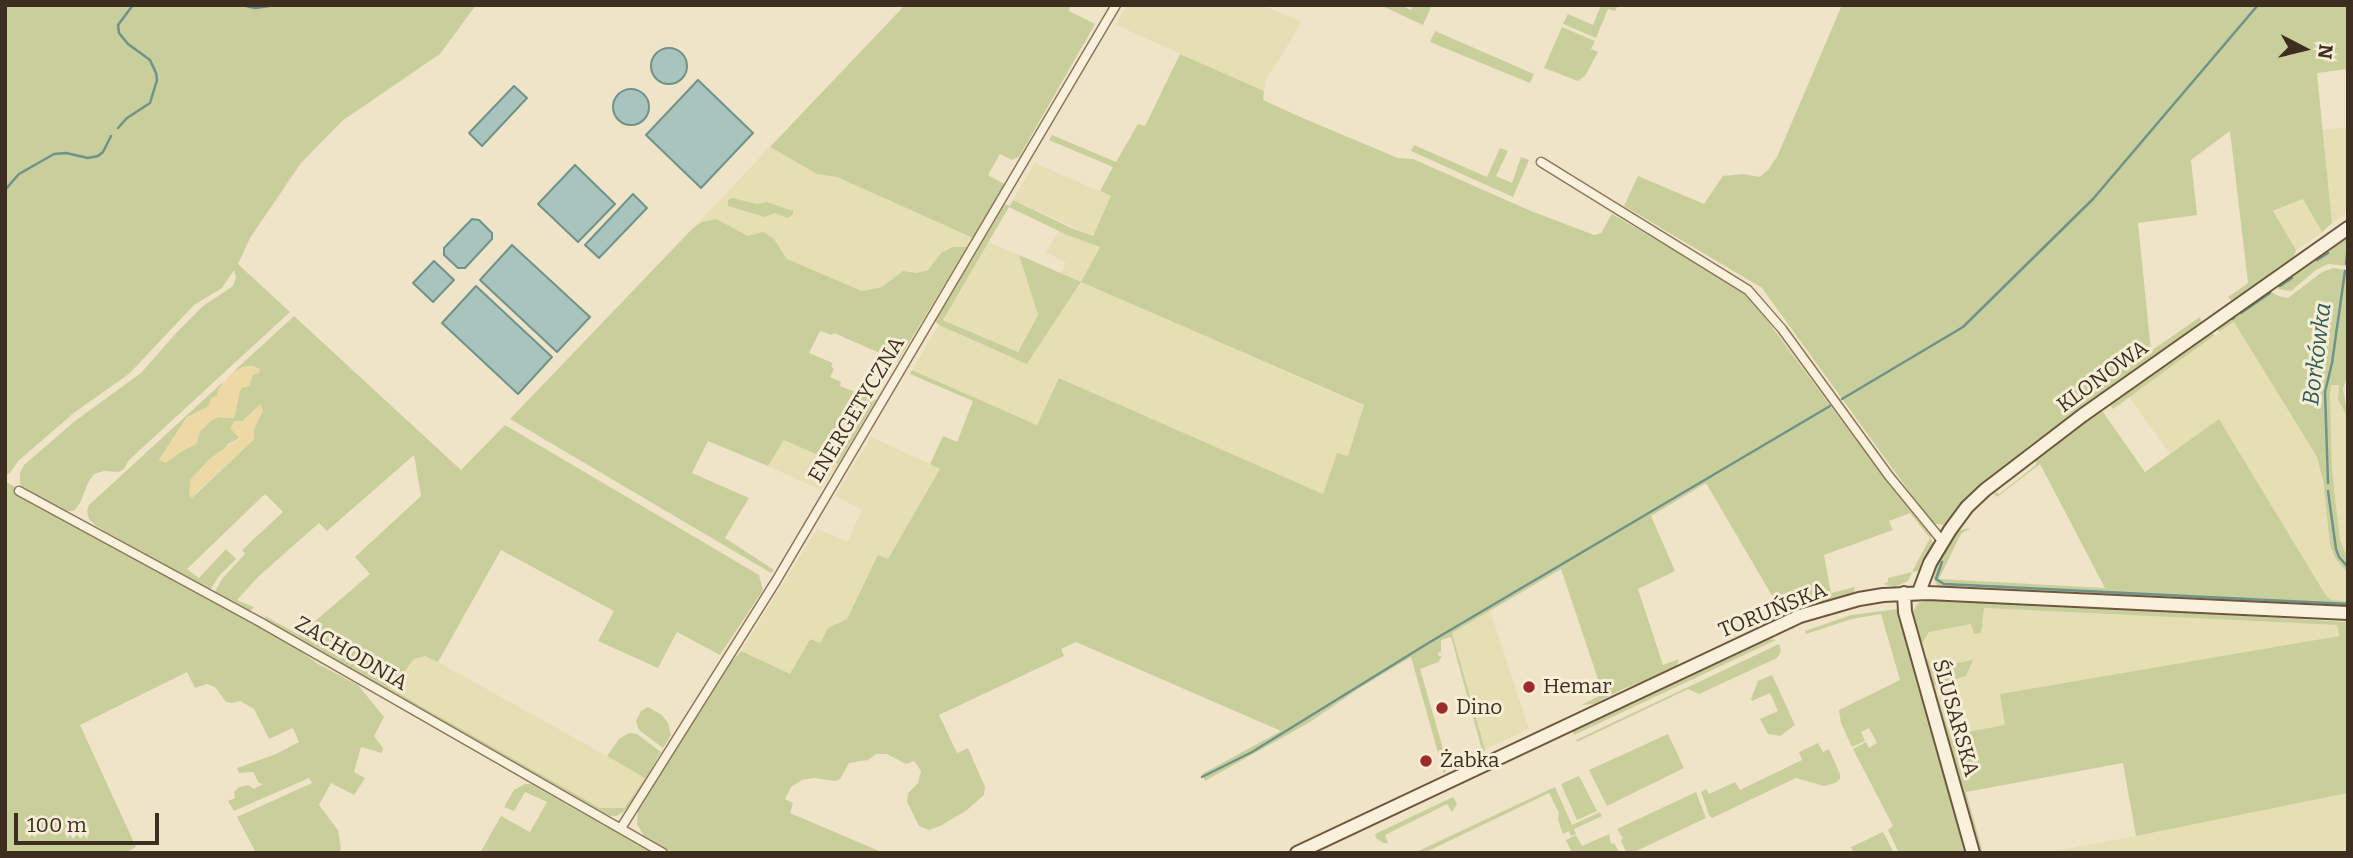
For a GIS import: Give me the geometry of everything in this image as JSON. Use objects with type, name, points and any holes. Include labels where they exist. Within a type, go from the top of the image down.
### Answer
[{"type":"street","name":"ENERGETYCZNA","points":[[621,828],[776,581],[1116,5]]},
{"type":"street","points":[[1541,162],[1748,290],[1783,329],[1889,476],[1942,541]]},
{"type":"street","name":"KLONOWA","points":[[1919,593],[1942,541],[1966,507],[2106,399],[2348,228]]},
{"type":"street","name":"ZACHODNIA","points":[[19,491],[272,629],[663,853]]},
{"type":"street","name":"ŚLUSARSKA","points":[[1904,593],[1905,612],[1973,853]]},
{"type":"street","name":"TORUŃSKA","points":[[1297,853],[1800,617],[1859,599],[1919,593],[2348,613]]},
{"type":"shaded area","points":[[1127,5],[1262,5],[1302,22],[1266,80],[1264,91],[1116,25]]},
{"type":"shaded area","points":[[2348,127],[2348,212],[2332,223],[2323,130]]},
{"type":"shaded area","points":[[770,147],[817,174],[837,177],[973,238],[967,247],[953,247],[942,252],[928,270],[903,272],[882,287],[862,291],[787,259],[774,239],[749,236],[733,229],[702,222],[693,228]]},
{"type":"shaded area","points":[[1035,163],[1111,196],[1093,236],[1013,200]]},
{"type":"shaded area","points":[[2303,199],[2322,232],[2296,250],[2273,212]]},
{"type":"shaded area","points":[[1059,231],[1100,247],[1081,282],[1364,406],[1348,456],[1337,453],[1323,494],[1060,378],[1038,425],[912,370],[939,325],[1028,363],[1081,283],[1061,273],[1066,263],[1046,252]]},
{"type":"shaded area","points":[[988,242],[1019,255],[1038,315],[1018,352],[943,319]]},
{"type":"shaded area","points":[[2234,322],[2320,462],[2330,545],[2335,558],[2348,573],[2348,601],[2331,600],[2325,594],[2219,419],[2170,454],[2129,397]]},
{"type":"shaded area","points":[[2331,385],[2339,385],[2338,400],[2348,417],[2348,559],[2340,540],[2332,470]]},
{"type":"shaded area","points":[[871,437],[941,469],[888,559],[878,556],[847,619],[828,628],[820,644],[809,639],[790,675],[741,651],[817,529],[848,541],[862,510],[835,496]]},
{"type":"shaded area","points":[[784,440],[838,464],[821,490],[768,466]]},
{"type":"shaded area","points":[[1984,608],[2337,625],[2339,636],[2001,694],[2005,725],[1949,736],[1934,686],[1966,676],[1952,663],[1931,668],[1921,645],[1929,632],[1971,624],[1974,634]]},
{"type":"shaded area","points":[[1490,610],[1529,729],[1484,750],[1452,633]]},
{"type":"shaded area","points":[[425,656],[645,777],[624,808],[600,808],[391,689],[414,659]]},
{"type":"shaded area","points":[[2348,793],[2348,853],[2045,853],[2136,836]]},
{"type":"green space","points":[[5,5],[476,5],[440,54],[342,121],[301,163],[250,238],[238,264],[290,312],[129,460],[124,469],[119,472],[104,471],[94,474],[74,511],[63,511],[23,491],[20,473],[24,465],[75,421],[141,373],[203,306],[233,286],[236,277],[234,270],[222,288],[194,305],[129,374],[75,412],[18,461],[5,476]]},
{"type":"green space","points":[[905,5],[1070,5],[1069,11],[1095,24],[1019,157],[1012,160],[1000,154],[988,175],[1006,185],[973,238],[837,177],[817,174],[770,147]]},
{"type":"green space","points":[[1380,5],[1401,5],[1411,10],[1413,5],[1432,5],[1423,25]]},
{"type":"green space","points":[[1601,5],[1618,5],[1615,11],[1608,9],[1596,38],[1563,24],[1568,14],[1593,25]]},
{"type":"green space","points":[[1842,5],[2348,5],[2348,69],[2317,73],[2332,223],[2322,232],[2303,199],[2273,211],[2296,250],[2293,261],[2235,302],[2228,297],[2248,283],[2230,131],[2191,160],[2197,215],[2138,223],[2151,351],[2200,317],[2199,327],[2030,445],[1966,500],[1952,519],[1943,525],[1936,524],[1929,519],[1762,288],[1624,206],[1638,176],[1704,204],[1723,176],[1744,174],[1760,177],[1768,170],[1777,157]]},
{"type":"green space","points":[[1562,27],[1595,41],[1591,49],[1598,52],[1585,76],[1578,81],[1544,68]]},
{"type":"green space","points":[[1435,31],[1534,74],[1530,83],[1430,42]]},
{"type":"green space","points":[[1180,54],[1264,91],[1263,100],[1305,119],[1398,158],[1413,159],[1531,211],[1594,235],[1601,233],[1612,214],[1737,287],[1752,300],[1890,486],[1930,535],[1933,544],[1926,562],[1919,571],[1912,572],[1930,538],[1910,513],[1889,521],[1893,530],[1824,555],[1831,593],[1855,587],[1854,593],[1792,611],[1751,631],[1748,630],[1746,627],[1781,611],[1706,483],[1651,516],[1675,571],[1638,589],[1663,665],[1679,659],[1677,666],[1594,704],[1581,705],[1603,694],[1561,569],[1452,633],[1485,750],[1474,762],[1465,764],[1458,761],[1466,758],[1465,755],[1482,750],[1451,637],[1441,640],[1441,652],[1438,653],[1442,656],[1438,662],[1420,669],[1446,759],[1447,768],[1444,774],[1411,657],[1310,722],[1205,781],[1202,774],[1281,731],[1076,642],[1061,649],[1064,656],[939,715],[957,753],[968,748],[985,787],[984,795],[967,810],[942,825],[929,830],[919,826],[907,802],[908,793],[918,783],[921,771],[914,761],[906,764],[887,754],[876,754],[868,760],[849,763],[840,779],[835,781],[814,778],[802,780],[791,787],[785,799],[793,803],[790,813],[884,853],[673,853],[644,836],[637,824],[638,810],[728,666],[741,651],[790,674],[810,639],[820,643],[828,628],[847,619],[878,555],[888,559],[940,469],[930,464],[943,436],[957,442],[973,401],[910,374],[912,370],[1037,425],[1059,378],[1323,494],[1337,453],[1348,456],[1364,405],[1081,282],[1027,364],[935,321],[1005,204],[1010,206],[1013,200],[1093,236],[1111,196],[1100,191],[1113,167],[1049,140],[1052,135],[1116,162],[1138,124],[1145,126]],"holes":[[[1009,207],[1067,235],[1100,247],[1081,282],[1019,255],[1038,315],[1018,352],[943,320]]]},
{"type":"green space","points":[[1414,145],[1487,177],[1500,148],[1508,151],[1496,176],[1512,183],[1521,157],[1529,160],[1513,197],[1411,151]]},
{"type":"green space","points":[[732,198],[757,204],[767,202],[793,211],[793,214],[788,218],[775,213],[765,217],[728,206],[728,200]]},
{"type":"green space","points":[[716,219],[748,236],[763,232],[774,239],[787,259],[862,291],[882,287],[903,271],[916,273],[928,270],[942,252],[953,247],[967,247],[898,361],[834,333],[832,335],[820,331],[809,353],[833,363],[831,366],[834,369],[830,377],[841,382],[840,386],[876,400],[838,464],[784,440],[768,466],[708,441],[692,473],[749,498],[725,538],[774,570],[771,573],[510,419],[693,228],[702,222]]},
{"type":"green space","points":[[2348,233],[2348,266],[2328,264],[2316,270],[2291,291],[2278,289],[2278,284]]},
{"type":"green space","points":[[2333,268],[2348,270],[2348,373],[2343,389],[2348,417],[2338,400],[2339,385],[2331,385],[2330,397],[2332,470],[2340,540],[2348,559],[2348,573],[2335,558],[2330,545],[2323,481],[2317,457],[2234,322],[2219,332],[2216,327],[2270,291],[2288,298],[2322,272]]},
{"type":"green space","points":[[294,316],[461,470],[505,425],[759,575],[763,590],[720,655],[677,632],[658,668],[598,641],[614,611],[501,550],[438,662],[425,656],[414,659],[391,689],[600,808],[624,808],[645,778],[607,756],[619,739],[629,733],[637,734],[661,752],[631,804],[623,812],[610,816],[266,623],[265,616],[299,635],[370,574],[355,557],[421,496],[414,455],[327,531],[319,523],[259,576],[237,600],[254,607],[249,612],[215,591],[222,579],[245,554],[242,550],[283,512],[265,494],[187,569],[199,578],[226,549],[236,559],[219,576],[210,590],[113,536],[89,519],[89,505],[223,382],[208,407],[187,417],[159,460],[166,462],[196,444],[200,431],[212,420],[218,417],[234,418],[240,391],[242,387],[249,386],[253,366],[233,372]],"holes":[[[254,410],[263,410],[254,429],[254,439],[192,498],[228,444],[239,438],[243,421]]]},
{"type":"green space","points":[[2209,332],[2215,335],[2113,409],[2108,402]]},
{"type":"green space","points":[[2099,410],[2145,472],[2219,419],[2325,594],[2331,600],[2348,601],[2348,608],[1937,585],[1932,575],[1954,531],[1970,528],[1961,534],[1939,579],[2105,588],[2040,464],[1997,497],[1992,491],[1999,494],[2036,465],[2036,457]]},
{"type":"green space","points":[[5,481],[358,685],[384,717],[374,736],[383,748],[382,753],[361,747],[354,772],[365,778],[354,795],[331,783],[319,805],[338,830],[341,849],[338,853],[256,853],[237,817],[312,783],[309,778],[234,811],[228,801],[235,798],[234,792],[239,787],[248,785],[254,789],[263,784],[259,783],[253,772],[239,773],[237,768],[276,754],[299,742],[293,728],[269,739],[254,709],[240,701],[226,702],[215,687],[207,684],[195,688],[187,672],[80,725],[136,847],[125,853],[5,853]]},
{"type":"green space","points":[[1912,572],[1908,581],[1895,587],[1883,584],[1888,582],[1888,578]]},
{"type":"green space","points":[[1935,598],[2348,622],[2348,793],[2136,836],[2123,763],[1966,792],[1983,853],[1977,853],[1911,620],[1918,603]],"holes":[[[1984,608],[2337,625],[2339,636],[2000,694],[2005,725],[1950,735],[1934,686],[1966,676],[1973,660],[1931,668],[1921,645],[1929,632],[1971,624],[1974,634],[1981,633]]]},
{"type":"green space","points":[[1898,609],[1969,853],[1899,853],[1888,830],[1893,826],[1853,749],[1866,742],[1869,748],[1877,743],[1869,728],[1861,732],[1865,741],[1852,747],[1841,723],[1839,710],[1900,680],[1881,614],[1852,619],[1806,634],[1805,631],[1851,615]]},
{"type":"green space","points":[[1768,639],[1776,640],[1574,735],[1572,731]]},
{"type":"green space","points":[[1779,644],[1781,651],[1777,658],[1699,694],[1688,689],[1577,742],[1576,740]]},
{"type":"green space","points":[[1772,675],[1795,725],[1780,736],[1768,734],[1760,719],[1778,711],[1770,693],[1752,701],[1751,699],[1758,681]]},
{"type":"green space","points":[[648,707],[662,715],[668,723],[671,735],[663,748],[639,730],[636,721],[641,711]]},
{"type":"green space","points":[[1668,734],[1684,768],[1607,806],[1589,770]]},
{"type":"green space","points":[[1818,743],[1823,752],[1829,749],[1840,774],[1840,779],[1835,783],[1824,786],[1796,778],[1712,818],[1709,815],[1701,792],[1706,789],[1709,794],[1735,782],[1740,790],[1802,760],[1799,752]]},
{"type":"green space","points":[[1579,776],[1597,811],[1577,820],[1561,784]]},
{"type":"green space","points":[[531,784],[652,853],[480,853],[501,816],[530,832],[547,802],[525,792],[514,811],[504,807],[514,790]]},
{"type":"green space","points":[[1555,787],[1572,825],[1600,812],[1602,816],[1574,829],[1576,834],[1571,836],[1569,831],[1563,834],[1558,820],[1559,813],[1549,793],[1424,853],[1414,853]]},
{"type":"green space","points":[[1696,792],[1706,818],[1632,853],[1626,852],[1621,840],[1623,838],[1617,829]]},
{"type":"green space","points":[[1453,797],[1457,804],[1452,812],[1447,804],[1385,835],[1388,843],[1376,838],[1375,834]]},
{"type":"green space","points":[[1883,832],[1894,853],[1854,853],[1851,847]]},
{"type":"green space","points":[[1609,834],[1611,844],[1614,843],[1618,850],[1616,853],[1572,853],[1566,840],[1576,835],[1582,846]]},
{"type":"sand","points":[[253,366],[260,369],[259,373],[253,375],[249,386],[240,391],[234,418],[218,417],[212,420],[200,431],[196,444],[166,463],[159,460],[187,417],[208,407],[211,398],[217,396],[219,388],[233,372]]},
{"type":"sand","points":[[260,404],[263,410],[254,429],[254,439],[191,498],[190,480],[209,459],[239,438],[230,428],[234,421],[244,421]]},
{"type":"water","points":[[669,48],[682,53],[687,66],[682,79],[669,84],[656,79],[651,66],[656,53]]},
{"type":"water","points":[[698,80],[753,133],[701,188],[646,135]]},
{"type":"water","points":[[514,86],[527,98],[482,146],[469,133]]},
{"type":"water","points":[[631,89],[644,94],[649,107],[644,120],[631,125],[618,120],[613,107],[618,94]]},
{"type":"water","points":[[575,165],[615,204],[578,242],[538,204]]},
{"type":"water","points":[[633,194],[647,208],[599,258],[585,245]]},
{"type":"water","points":[[472,219],[479,220],[492,233],[492,239],[465,268],[458,268],[444,255],[444,248]]},
{"type":"water","points":[[512,245],[590,317],[557,352],[480,280]]},
{"type":"water","points":[[434,261],[454,280],[433,302],[413,283]]},
{"type":"water","points":[[476,286],[552,357],[518,394],[442,323]]},
{"type":"waterway","points":[[118,128],[127,118],[150,103],[157,80],[150,60],[128,44],[119,33],[118,25],[133,5]]},
{"type":"waterway","points":[[242,5],[255,8],[276,5]]},
{"type":"waterway","points":[[1842,399],[1963,327],[2093,199],[2258,5]]},
{"type":"waterway","points":[[5,190],[19,174],[54,154],[66,153],[88,158],[98,156],[111,136]]},
{"type":"waterway","name":"Borkówka","points":[[2346,264],[2348,246]]},
{"type":"waterway","points":[[2317,260],[2328,253]]},
{"type":"waterway","name":"Borkówka","points":[[2328,483],[2325,392],[2332,363],[2345,271]]},
{"type":"waterway","points":[[2280,286],[2292,278]]},
{"type":"waterway","points":[[2241,313],[2270,293]]},
{"type":"waterway","points":[[1202,777],[1252,752],[1430,642],[1830,406]]},
{"type":"waterway","name":"Borkówka","points":[[2328,491],[2336,549],[2348,567]]},
{"type":"waterway","points":[[1942,562],[1936,579],[1944,584],[2348,604]]},
{"type":"place","name":"Hemar","points":[[1529,687]]},
{"type":"place","name":"Dino","points":[[1442,708]]},
{"type":"place","name":"Żabka","points":[[1426,761]]}]
